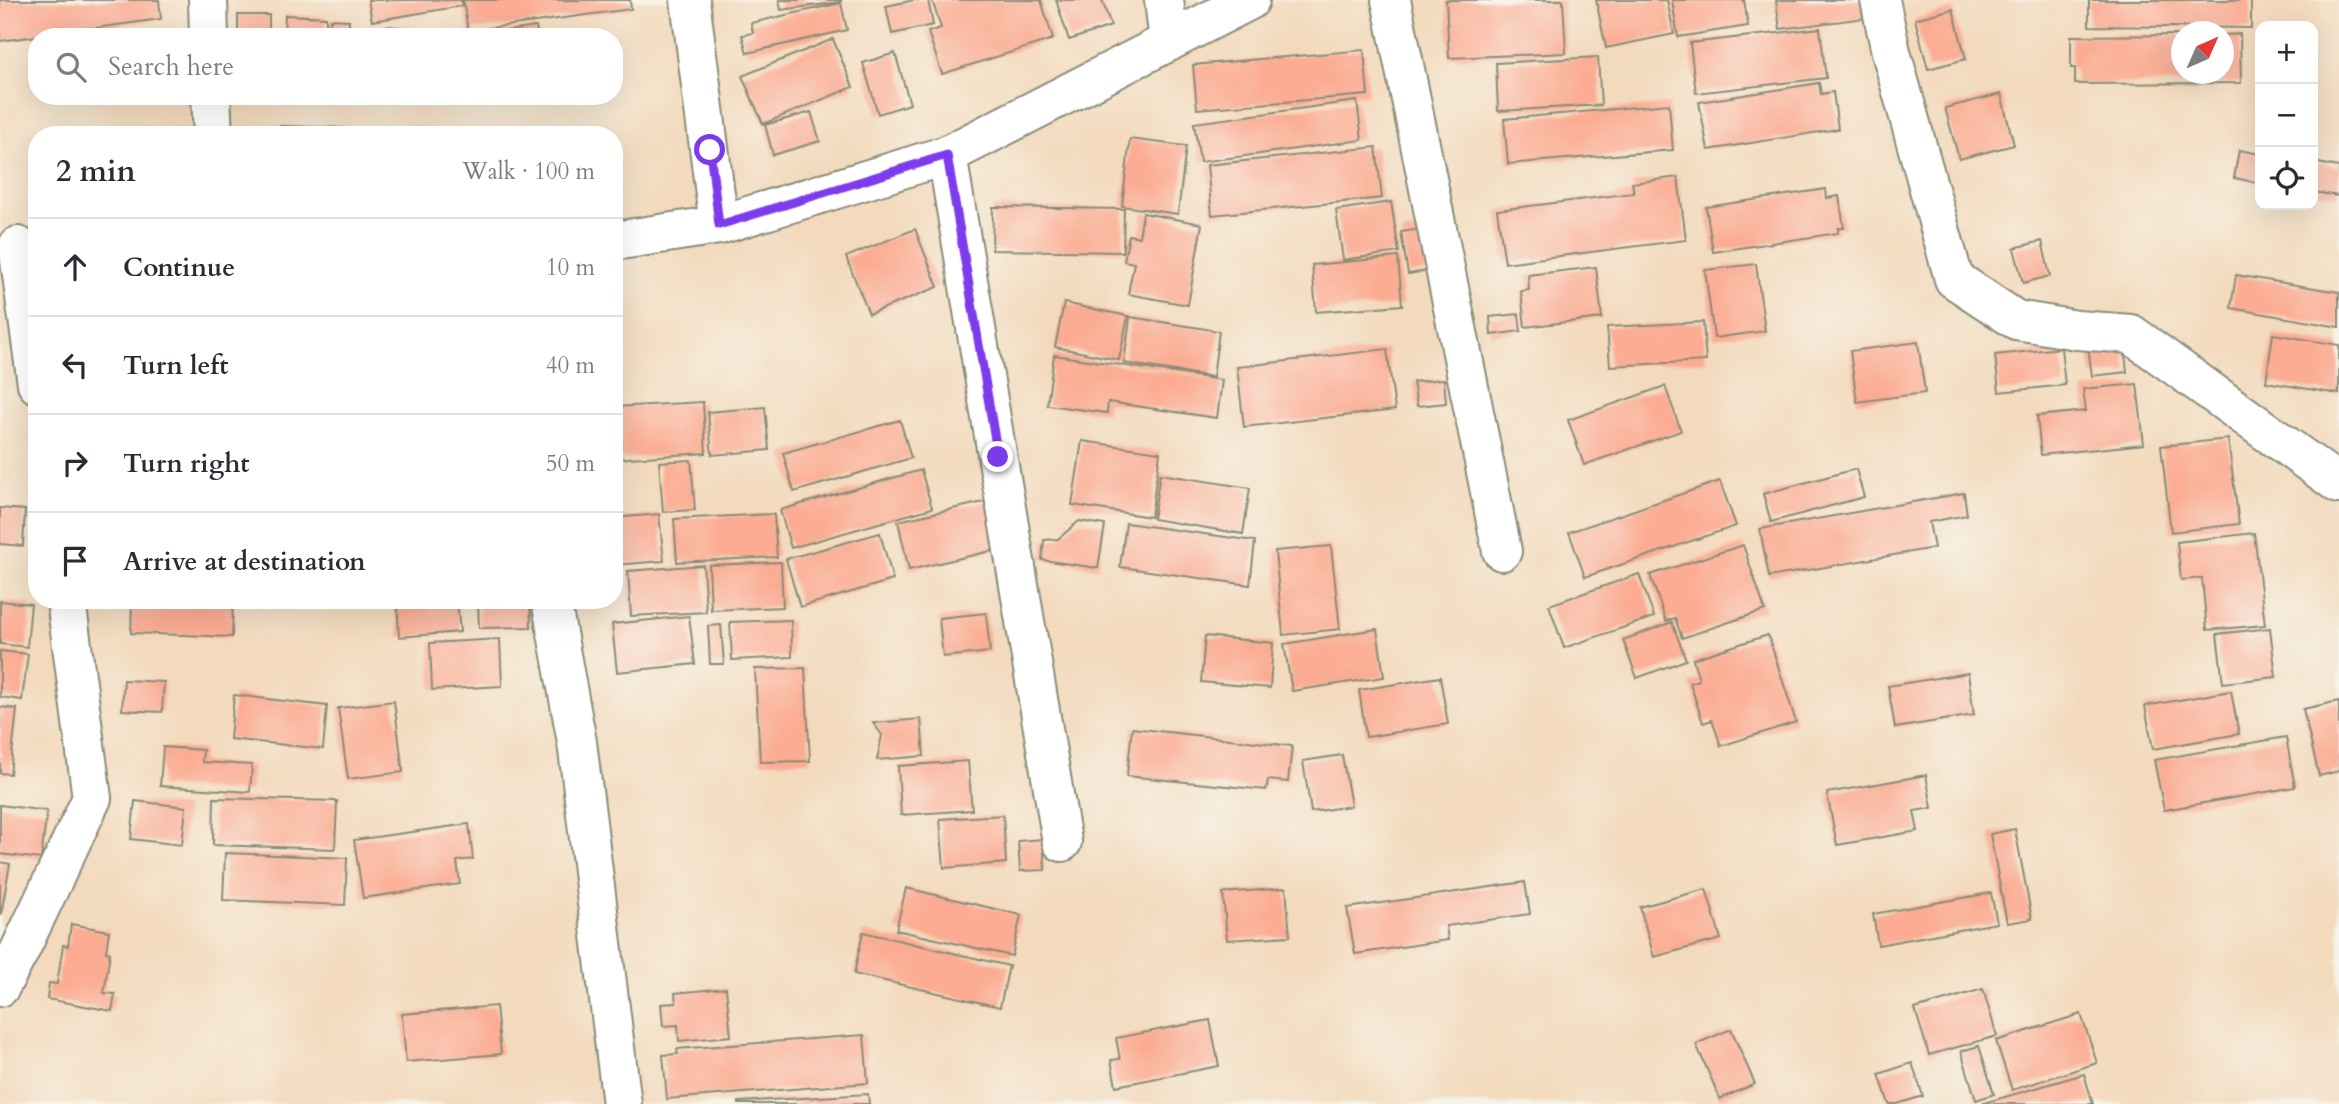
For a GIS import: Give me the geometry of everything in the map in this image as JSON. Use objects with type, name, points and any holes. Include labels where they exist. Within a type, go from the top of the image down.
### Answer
[{"type":"street","points":[[208,0],[209,28]]},
{"type":"street","points":[[690,0],[719,225]]},
{"type":"street","points":[[1164,0],[1169,42]]},
{"type":"street","points":[[623,241],[719,225],[947,155],[1251,0]]},
{"type":"street","points":[[1391,0],[1502,551]]},
{"type":"street","points":[[1880,0],[1891,52],[1954,279],[2016,320],[2077,330],[2131,334],[2339,484]]},
{"type":"street","points":[[211,105],[213,126]]},
{"type":"street","points":[[947,155],[1062,842]]},
{"type":"street","points":[[18,247],[28,319]]},
{"type":"street","points":[[0,987],[92,798],[67,609]]},
{"type":"street","points":[[553,609],[577,742],[622,1104]]},
{"type":"building","points":[[0,0],[159,0],[161,19],[95,28],[28,28],[28,37],[0,41]]},
{"type":"building","points":[[368,0],[461,0],[462,6],[372,21]]},
{"type":"building","points":[[463,0],[630,0],[631,9],[490,28],[468,28]]},
{"type":"building","points":[[779,0],[841,0],[841,2],[781,10]]},
{"type":"building","points":[[928,0],[933,25],[892,34],[886,6]]},
{"type":"building","points":[[932,0],[1041,0],[1053,39],[942,74],[928,32],[941,28]]},
{"type":"building","points":[[1056,0],[1102,0],[1111,26],[1069,40]]},
{"type":"building","points":[[1446,0],[1563,0],[1566,53],[1449,58]]},
{"type":"building","points":[[1596,0],[1667,0],[1674,34],[1606,48]]},
{"type":"building","points":[[1672,0],[1744,0],[1748,26],[1678,37]]},
{"type":"building","points":[[1864,0],[1866,18],[1780,29],[1776,1]]},
{"type":"building","points":[[2089,0],[2251,0],[2251,28],[2234,28],[2234,21],[2171,21],[2171,27],[2089,26]]},
{"type":"building","points":[[841,3],[847,30],[747,53],[742,35],[753,33],[751,23]]},
{"type":"building","points":[[1953,9],[1966,59],[1928,69],[1915,19]]},
{"type":"building","points":[[238,15],[269,15],[269,28],[238,28]]},
{"type":"building","points":[[285,15],[326,17],[326,28],[284,28]]},
{"type":"building","points":[[330,19],[349,20],[349,28],[330,28]]},
{"type":"building","points":[[1820,28],[1826,78],[1696,93],[1690,43]]},
{"type":"building","points":[[2234,34],[2240,34],[2241,83],[2234,83]]},
{"type":"building","points":[[2171,35],[2171,83],[2075,84],[2075,68],[2071,68],[2071,36]]},
{"type":"building","points":[[833,39],[853,87],[763,124],[742,76]]},
{"type":"building","points":[[1364,50],[1368,95],[1197,109],[1193,65]]},
{"type":"building","points":[[895,53],[910,104],[878,114],[863,63]]},
{"type":"building","points":[[1598,57],[1601,105],[1498,111],[1496,63]]},
{"type":"building","points":[[1819,83],[1821,94],[1833,92],[1838,129],[1708,150],[1699,102]]},
{"type":"building","points":[[2001,94],[2014,145],[1959,159],[1945,108]]},
{"type":"building","points":[[1357,101],[1362,140],[1200,162],[1194,123]]},
{"type":"building","points":[[1669,104],[1673,150],[1508,164],[1504,119]]},
{"type":"building","points":[[811,112],[820,141],[773,155],[765,125]]},
{"type":"building","points":[[1130,139],[1186,146],[1178,214],[1122,206]]},
{"type":"building","points":[[1376,147],[1382,198],[1212,215],[1207,165]]},
{"type":"building","points":[[2239,150],[2255,153],[2255,182],[2234,178]]},
{"type":"building","points":[[2318,163],[2339,167],[2339,196],[2318,193]]},
{"type":"building","points":[[1678,177],[1686,240],[1505,263],[1497,210],[1634,193],[1632,183]]},
{"type":"building","points":[[1826,189],[1827,198],[1839,196],[1844,228],[1838,228],[1838,233],[1713,252],[1706,207]]},
{"type":"building","points":[[1391,202],[1399,252],[1343,260],[1336,210]]},
{"type":"building","points":[[993,207],[1124,209],[1123,252],[992,250]]},
{"type":"building","points":[[1143,213],[1202,224],[1188,305],[1128,294],[1134,263],[1124,261],[1129,235],[1139,237]]},
{"type":"building","points":[[1428,228],[1434,270],[1408,274],[1401,232]]},
{"type":"building","points":[[915,229],[938,287],[869,314],[846,257]]},
{"type":"building","points":[[2042,241],[2050,276],[2023,283],[2014,248]]},
{"type":"building","points":[[1398,257],[1402,305],[1316,312],[1312,265]]},
{"type":"building","points":[[1756,264],[1765,331],[1714,338],[1705,270]]},
{"type":"building","points":[[1596,267],[1602,318],[1525,327],[1521,291],[1529,290],[1528,275]]},
{"type":"building","points":[[2236,275],[2339,292],[2339,327],[2231,308]]},
{"type":"building","points":[[1064,303],[1128,316],[1119,360],[1055,347]]},
{"type":"building","points":[[1519,314],[1521,331],[1491,335],[1490,317]]},
{"type":"building","points":[[1130,317],[1219,331],[1213,377],[1124,363]]},
{"type":"building","points":[[1703,322],[1706,361],[1610,366],[1607,327]]},
{"type":"building","points":[[2273,334],[2339,345],[2339,394],[2266,382]]},
{"type":"building","points":[[1918,342],[1925,393],[1857,402],[1850,351]]},
{"type":"building","points":[[2124,343],[2127,372],[2092,376],[2088,347]]},
{"type":"building","points":[[2061,348],[2065,385],[1999,392],[1995,355]]},
{"type":"building","points":[[1387,349],[1395,410],[1244,427],[1237,367]]},
{"type":"building","points":[[1054,355],[1222,380],[1217,418],[1108,402],[1107,413],[1047,405]]},
{"type":"building","points":[[1444,379],[1446,403],[1417,406],[1413,382]]},
{"type":"building","points":[[2137,384],[2144,444],[2041,455],[2037,416],[2086,411],[2083,389]]},
{"type":"building","points":[[1665,386],[1681,431],[1584,465],[1568,420]]},
{"type":"building","points":[[703,402],[706,453],[623,458],[623,406]]},
{"type":"building","points":[[765,407],[769,450],[712,455],[708,412]]},
{"type":"building","points":[[900,420],[911,458],[794,492],[783,453]]},
{"type":"building","points":[[2228,439],[2239,524],[2171,532],[2161,446]]},
{"type":"building","points":[[1082,441],[1160,452],[1151,517],[1072,505]]},
{"type":"building","points":[[691,460],[695,510],[663,512],[659,462]]},
{"type":"building","points":[[1856,469],[1864,497],[1771,522],[1763,494]]},
{"type":"building","points":[[921,470],[932,508],[791,548],[780,510]]},
{"type":"building","points":[[1160,474],[1250,488],[1243,534],[1153,519]]},
{"type":"building","points":[[1720,481],[1736,526],[1585,577],[1569,532]]},
{"type":"building","points":[[1964,493],[1967,515],[1929,522],[1934,548],[1769,577],[1760,529]]},
{"type":"building","points":[[993,500],[1004,548],[909,570],[898,521]]},
{"type":"building","points":[[0,508],[25,510],[23,546],[0,544]]},
{"type":"building","points":[[659,514],[664,561],[623,564],[623,517]]},
{"type":"building","points":[[774,514],[777,557],[677,562],[674,519]]},
{"type":"building","points":[[1079,521],[1105,525],[1098,568],[1042,560],[1044,540],[1058,539]]},
{"type":"building","points":[[1126,523],[1255,541],[1250,585],[1120,567]]},
{"type":"building","points":[[880,533],[893,580],[800,607],[786,559]]},
{"type":"building","points":[[2254,533],[2265,625],[2207,630],[2202,578],[2181,580],[2177,542]]},
{"type":"building","points":[[1743,545],[1765,610],[1682,638],[1675,618],[1666,621],[1650,575]]},
{"type":"building","points":[[1331,546],[1340,629],[1283,635],[1275,551]]},
{"type":"building","points":[[781,562],[783,607],[711,610],[709,565]]},
{"type":"building","points":[[703,565],[706,612],[631,616],[628,571]]},
{"type":"building","points":[[1639,574],[1654,617],[1564,648],[1549,605]]},
{"type":"building","points":[[0,601],[28,604],[28,609],[31,609],[27,647],[0,644]]},
{"type":"building","points":[[132,609],[233,609],[232,637],[131,633]]},
{"type":"building","points":[[397,609],[458,609],[460,632],[399,637]]},
{"type":"building","points":[[478,609],[530,609],[531,627],[479,628]]},
{"type":"building","points":[[986,613],[990,652],[943,657],[939,618]]},
{"type":"building","points":[[689,616],[695,664],[617,672],[612,624]]},
{"type":"building","points":[[791,620],[792,657],[732,660],[730,622]]},
{"type":"building","points":[[1672,622],[1686,660],[1637,678],[1623,640]]},
{"type":"building","points":[[721,625],[724,664],[710,664],[708,626]]},
{"type":"building","points":[[2270,628],[2276,677],[2223,683],[2217,634]]},
{"type":"building","points":[[1377,629],[1384,677],[1292,691],[1284,644]]},
{"type":"building","points":[[1768,635],[1796,722],[1721,746],[1712,720],[1703,723],[1690,683],[1699,680],[1693,659]]},
{"type":"building","points":[[1205,636],[1273,643],[1270,688],[1201,682]]},
{"type":"building","points":[[500,639],[502,686],[432,690],[430,643]]},
{"type":"building","points":[[0,651],[28,654],[22,700],[0,697]]},
{"type":"building","points":[[805,668],[810,761],[760,762],[755,669]]},
{"type":"building","points":[[1968,673],[1974,715],[1895,728],[1888,686]]},
{"type":"building","points":[[1440,677],[1448,724],[1366,737],[1359,690]]},
{"type":"building","points":[[124,680],[164,682],[162,712],[122,710]]},
{"type":"building","points":[[2231,691],[2239,734],[2153,749],[2145,706]]},
{"type":"building","points":[[234,695],[327,706],[323,749],[230,739]]},
{"type":"building","points":[[394,701],[403,772],[348,779],[338,708]]},
{"type":"building","points":[[2339,701],[2339,771],[2319,776],[2303,709]]},
{"type":"building","points":[[0,707],[17,709],[10,774],[0,773]]},
{"type":"building","points":[[921,719],[924,756],[877,760],[882,735],[873,723]]},
{"type":"building","points":[[1132,728],[1292,746],[1288,782],[1268,780],[1266,790],[1127,776]]},
{"type":"building","points":[[2286,737],[2295,787],[2164,810],[2154,760]]},
{"type":"building","points":[[163,747],[203,750],[202,762],[252,765],[250,792],[160,786]]},
{"type":"building","points":[[1342,755],[1351,806],[1311,812],[1303,761]]},
{"type":"building","points":[[968,761],[972,810],[901,815],[898,766]]},
{"type":"building","points":[[1926,775],[1932,808],[1914,811],[1918,831],[1837,845],[1827,793]]},
{"type":"building","points":[[214,798],[337,801],[335,849],[213,845]]},
{"type":"building","points":[[135,801],[186,807],[182,845],[131,839]]},
{"type":"building","points":[[0,805],[47,811],[41,859],[0,854]]},
{"type":"building","points":[[1003,815],[1006,863],[944,868],[940,819]]},
{"type":"building","points":[[469,824],[473,859],[457,861],[460,884],[363,898],[354,840]]},
{"type":"building","points":[[2015,829],[2032,919],[2007,923],[1990,834]]},
{"type":"building","points":[[1043,839],[1045,870],[1020,871],[1018,841]]},
{"type":"building","points":[[225,853],[347,858],[345,905],[223,900]]},
{"type":"building","points":[[0,862],[10,864],[1,914],[0,914]]},
{"type":"building","points":[[1525,882],[1530,914],[1446,926],[1448,940],[1355,954],[1347,908]]},
{"type":"building","points":[[906,888],[1021,915],[1012,956],[896,930]]},
{"type":"building","points":[[1286,888],[1290,936],[1227,940],[1223,893]]},
{"type":"building","points":[[1706,889],[1721,939],[1654,957],[1640,907]]},
{"type":"building","points":[[1991,893],[1997,923],[1878,945],[1873,914]]},
{"type":"building","points":[[71,924],[109,931],[106,952],[110,953],[104,993],[115,994],[112,1011],[47,999],[49,983],[57,984],[63,945],[68,946]]},
{"type":"building","points":[[863,932],[1009,966],[1000,1007],[854,974]]},
{"type":"building","points":[[726,988],[731,1036],[679,1041],[678,1025],[663,1026],[661,1004],[676,1003],[675,993]]},
{"type":"building","points":[[1983,989],[1997,1036],[1929,1055],[1915,1009]]},
{"type":"building","points":[[496,1006],[501,1054],[406,1062],[402,1014]]},
{"type":"building","points":[[2081,1014],[2097,1063],[2012,1090],[1996,1041]]},
{"type":"building","points":[[1210,1020],[1219,1066],[1116,1086],[1111,1060],[1120,1059],[1116,1038]]},
{"type":"building","points":[[1731,1029],[1755,1084],[1720,1099],[1696,1044]]},
{"type":"building","points":[[864,1035],[868,1083],[667,1099],[663,1055],[678,1054],[677,1049]]},
{"type":"building","points":[[1979,1046],[1994,1094],[1976,1100],[1961,1051]]},
{"type":"building","points":[[1912,1063],[1923,1096],[1889,1104],[1879,1074]]},
{"type":"building","points":[[2084,1074],[2093,1104],[1984,1104],[1984,1103]]},
{"type":"building","points":[[868,1094],[869,1104],[739,1104],[739,1102]]},
{"type":"route","points":[[710,150],[719,225],[947,155],[998,457]]}]
